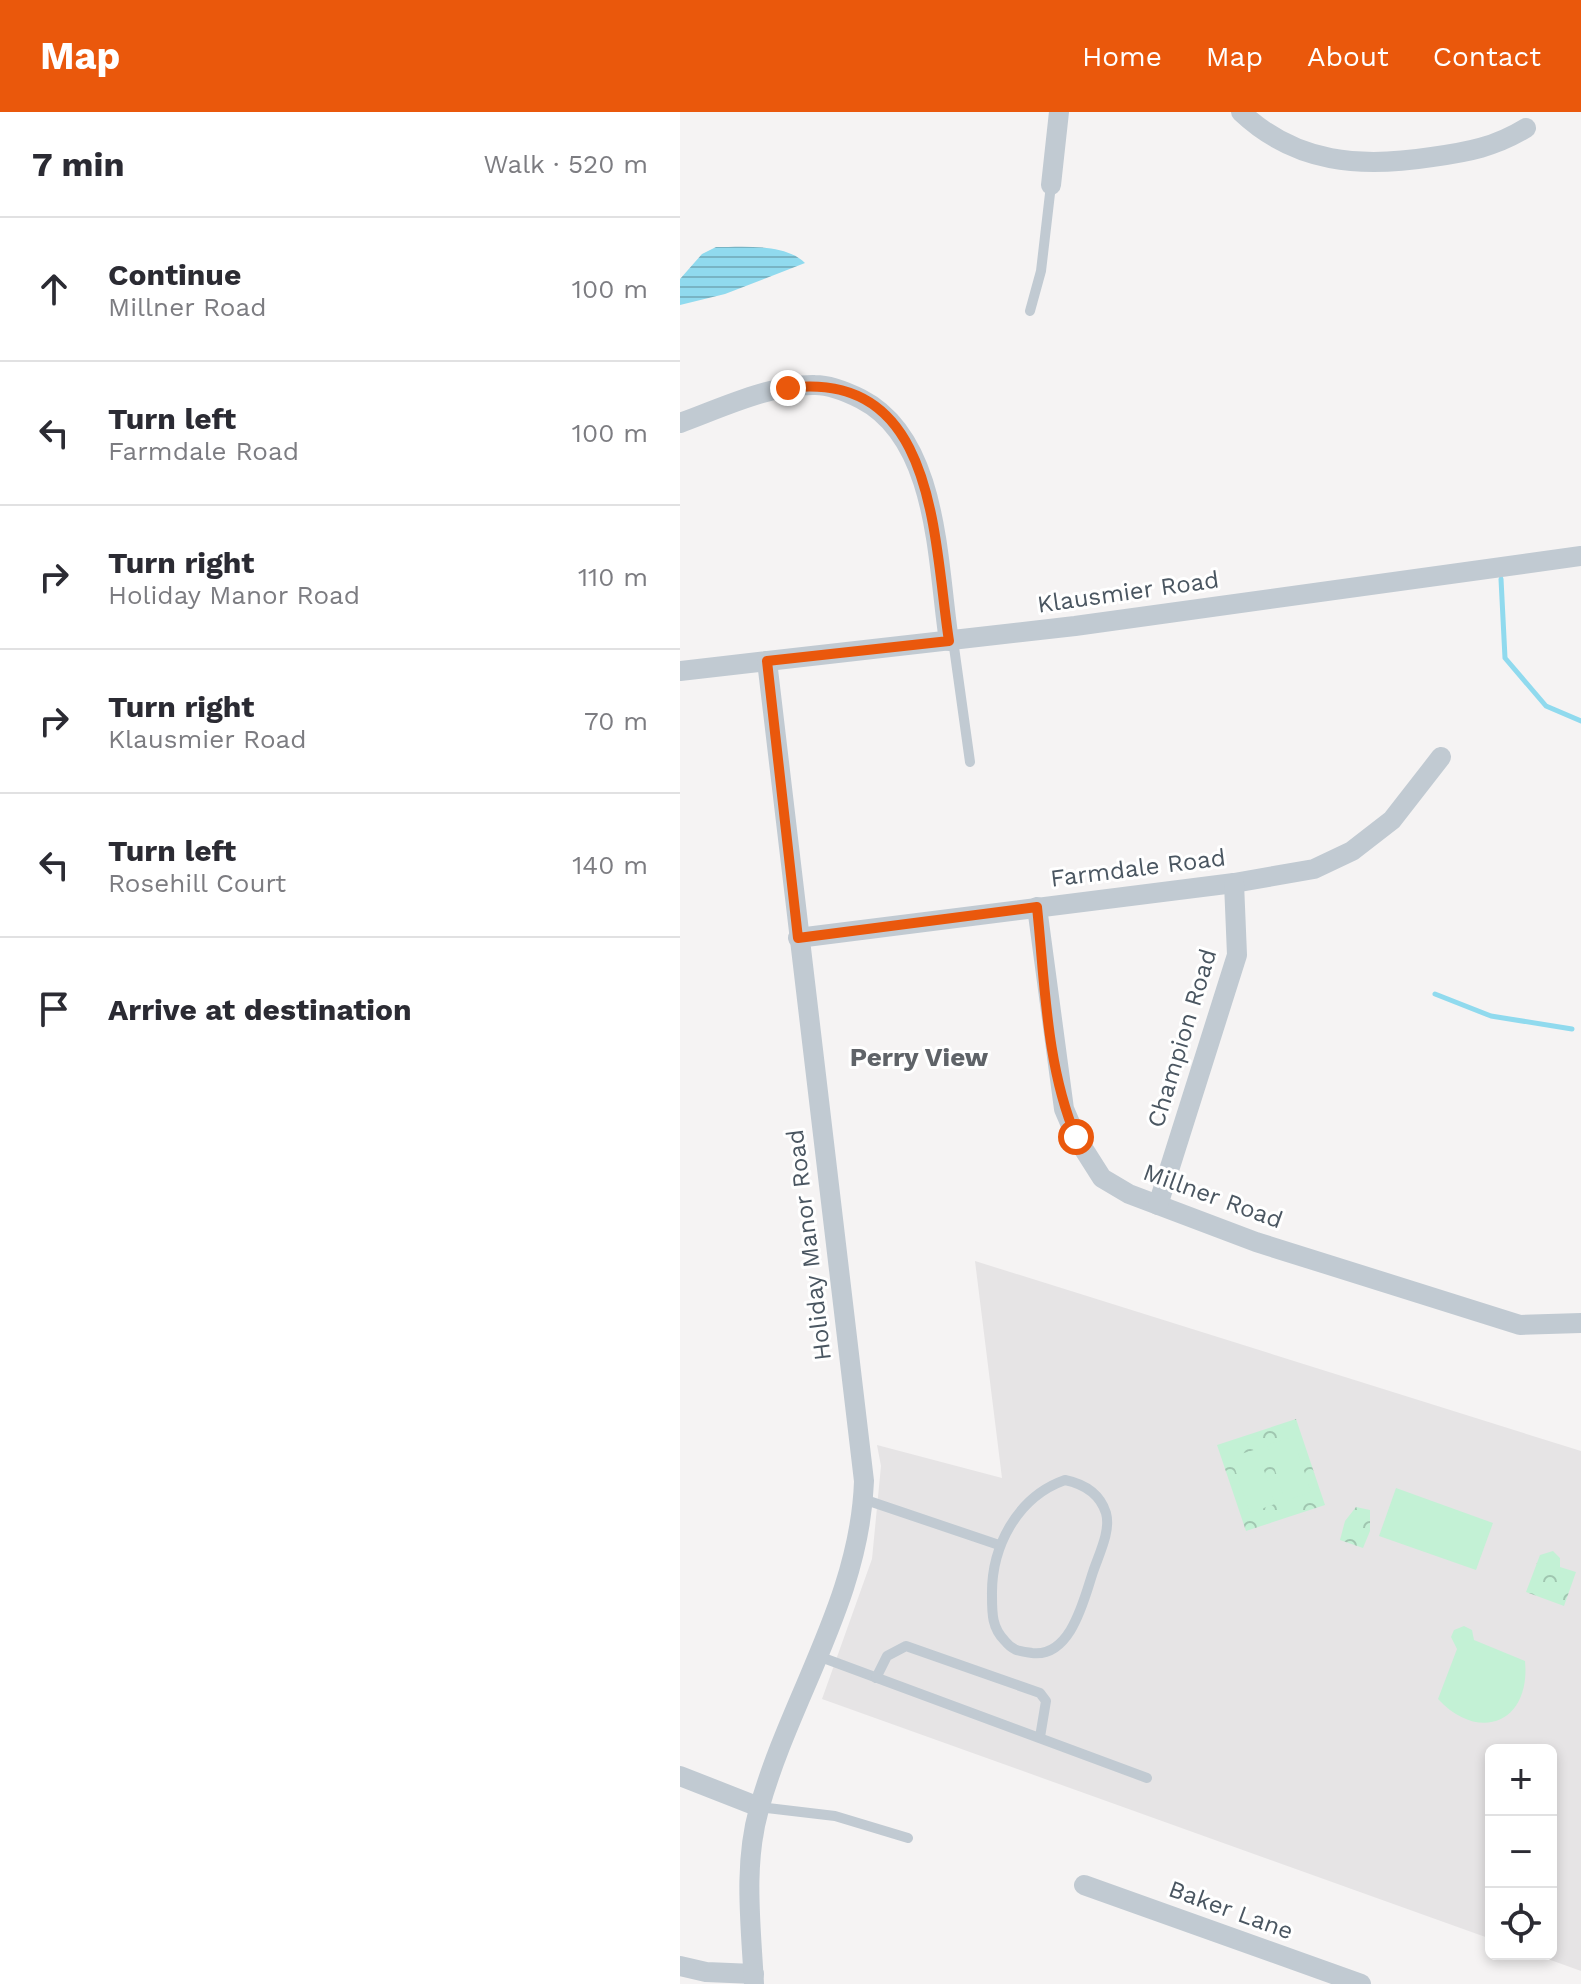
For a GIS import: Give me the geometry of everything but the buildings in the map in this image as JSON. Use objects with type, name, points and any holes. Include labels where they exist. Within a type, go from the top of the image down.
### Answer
[{"type":"street","points":[[1051,185],[1059,112]]},
{"type":"street","points":[[1241,112],[1287,144],[1330,161],[1351,163],[1395,162],[1491,148],[1526,128]]},
{"type":"street","points":[[680,423],[766,394],[815,385],[850,393],[873,405],[902,431],[918,461],[926,489],[951,640]]},
{"type":"street","name":"Klausmier Road","points":[[680,671],[951,640],[1581,556]]},
{"type":"street","name":"Holiday Manor Road","points":[[754,1979],[750,1870],[759,1807],[854,1561],[863,1499],[860,1443],[767,661]]},
{"type":"street","name":"Farmdale Road","points":[[798,938],[1234,883],[1314,869],[1352,851],[1392,820],[1441,757]]},
{"type":"street","name":"Champion Road","points":[[1158,1205],[1237,955],[1234,883]]},
{"type":"street","name":"Millner Road","points":[[1037,907],[1055,1067],[1064,1109],[1076,1137],[1102,1178],[1129,1194],[1256,1242],[1520,1325],[1581,1323]]},
{"type":"street","points":[[680,1776],[759,1807]]},
{"type":"street","name":"Baker Lane","points":[[1084,1885],[1361,1984]]},
{"type":"street","points":[[680,1966],[754,1979]]},
{"type":"lane","points":[[1030,311],[1041,271],[1051,185]]},
{"type":"lane","points":[[951,640],[970,762]]},
{"type":"lane","points":[[1065,1480],[1075,1482],[1100,1499],[1107,1515],[1107,1530],[1079,1616],[1054,1647],[1039,1654],[1013,1650],[996,1633],[992,1582],[999,1545],[1021,1511],[1052,1485],[1065,1480]]},
{"type":"lane","points":[[863,1499],[999,1545]]},
{"type":"lane","points":[[876,1678],[887,1656],[906,1646],[1040,1693],[1046,1701],[1040,1737]]},
{"type":"lane","points":[[818,1656],[1147,1778]]},
{"type":"lane","points":[[759,1807],[835,1816],[908,1838]]},
{"type":"shaded area","points":[[975,1261],[1581,1451],[1581,1971],[1551,1960],[1557,1960],[1557,1744],[1485,1744],[1485,1937],[822,1699],[872,1559],[881,1466],[877,1445],[1002,1478]]},
{"type":"green space","points":[[1296,1419],[1325,1505],[1246,1531],[1217,1445]]},
{"type":"green space","points":[[1293,1437],[1311,1492],[1285,1501],[1267,1445]]},
{"type":"green space","points":[[1257,1449],[1275,1504],[1250,1513],[1231,1457]]},
{"type":"green space","points":[[1396,1488],[1493,1523],[1476,1570],[1379,1536]]},
{"type":"green space","points":[[1356,1507],[1370,1510],[1370,1531],[1363,1548],[1340,1540],[1345,1521]]},
{"type":"green space","points":[[1553,1551],[1560,1558],[1560,1567],[1576,1572],[1564,1606],[1526,1592],[1540,1555]]},
{"type":"green space","points":[[1464,1626],[1472,1630],[1474,1640],[1525,1661],[1525,1682],[1520,1699],[1511,1712],[1500,1720],[1486,1723],[1470,1721],[1454,1713],[1438,1699],[1457,1649],[1451,1637],[1454,1630]]},
{"type":"water","points":[[716,247],[775,249],[805,263],[725,294],[680,305],[680,279],[702,254]]},
{"type":"waterway","points":[[1501,579],[1505,658],[1546,706],[1581,721]]},
{"type":"waterway","points":[[1435,994],[1491,1016],[1572,1029]]},
{"type":"district","name":"Perry View","points":[[919,1057]]},
{"type":"route","points":[[788,388],[815,385],[850,393],[873,405],[902,431],[918,461],[926,489],[949,641],[767,661],[798,938],[1037,907],[1055,1067],[1064,1109],[1076,1137]]}]
